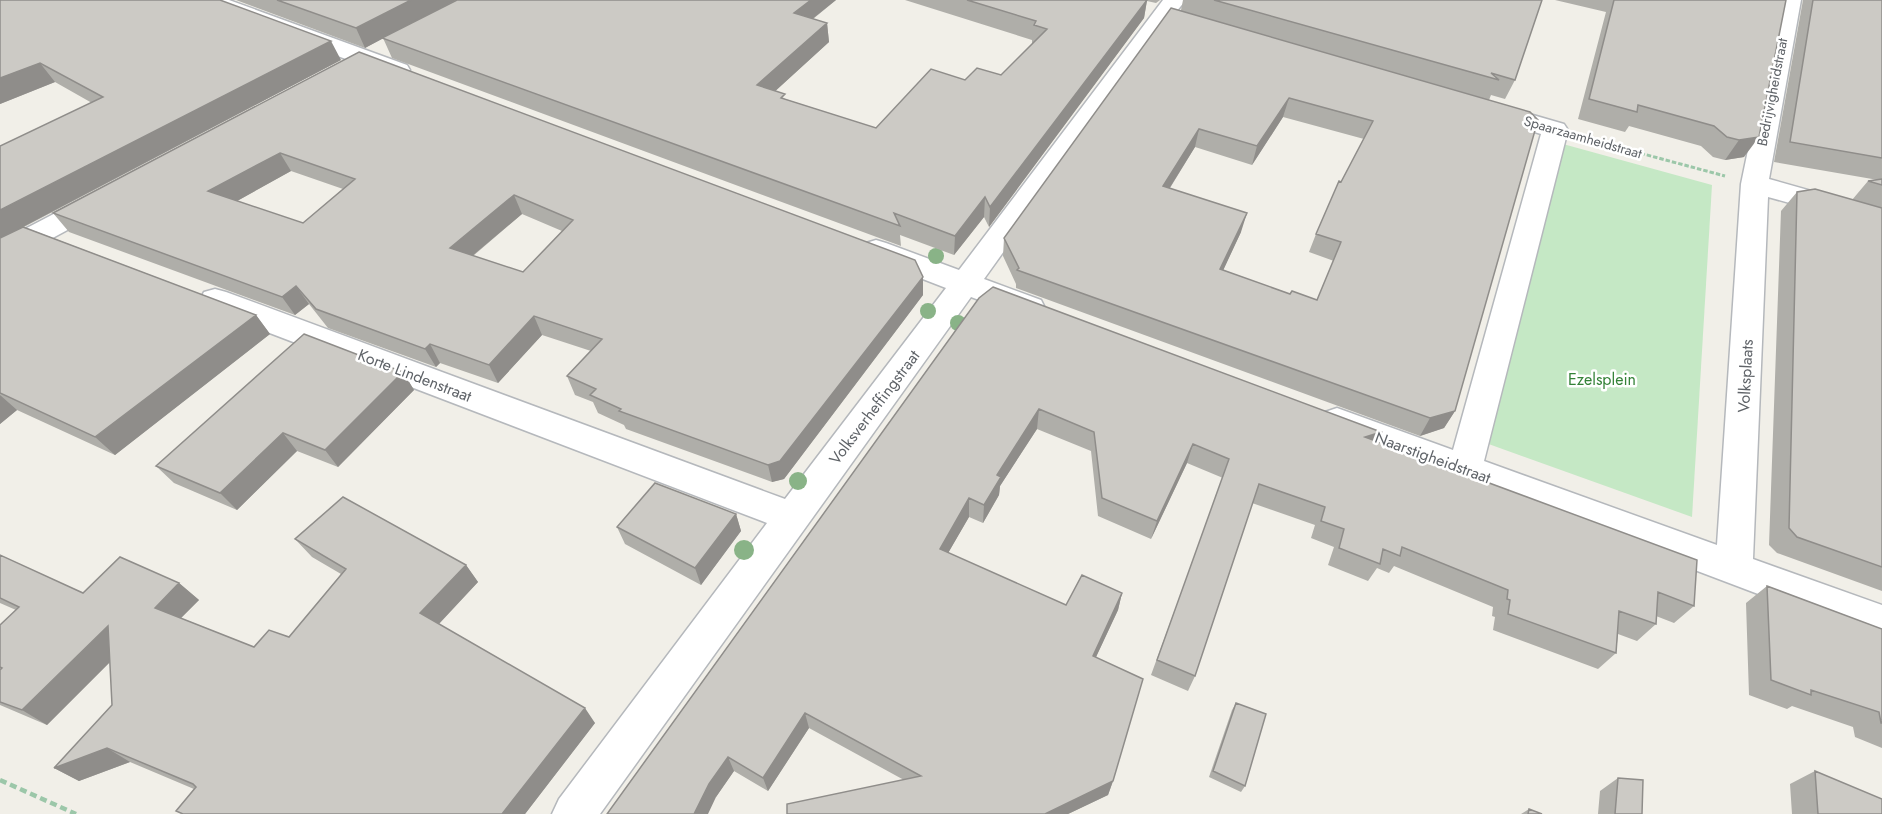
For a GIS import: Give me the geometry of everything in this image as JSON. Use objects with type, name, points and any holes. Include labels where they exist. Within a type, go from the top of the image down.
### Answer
[{"type":"street","points":[[208,0],[377,52],[418,77]]},
{"type":"street","name":"Bedrijvigheidstraat","points":[[1755,184],[1790,0]]},
{"type":"street","name":"Volksverheffingstraat","points":[[574,814],[1166,11]]},
{"type":"street","points":[[334,75],[377,52]]},
{"type":"street","name":"Spaarzaamheidstraat","points":[[1476,106],[1555,130]]},
{"type":"street","points":[[1465,468],[1555,130]]},
{"type":"street","points":[[1755,184],[1882,220]]},
{"type":"street","name":"Volksplaats","points":[[1734,568],[1755,184]]},
{"type":"street","points":[[0,254],[123,188]]},
{"type":"street","points":[[39,234],[73,246]]},
{"type":"street","points":[[851,240],[1060,319]]},
{"type":"street","name":"Korte Lindenstraat","points":[[184,288],[791,517]]},
{"type":"street","name":"Naarstigheidstraat","points":[[1307,410],[1882,623]]},
{"type":"path","name":"Spaarzaamheidstraat","points":[[1555,130],[1755,184]]},
{"type":"path","points":[[0,780],[76,814]]},
{"type":"green space","name":"Ezelsplein","points":[[1563,144],[1712,185],[1692,517],[1483,442]]},
{"type":"building","points":[[0,0],[220,0],[331,41],[0,210],[0,146],[103,97],[40,63],[0,78]]},
{"type":"building","points":[[277,0],[411,0],[356,28]]},
{"type":"building","points":[[457,0],[811,0],[794,13],[827,23],[757,85],[785,94],[781,98],[876,128],[931,69],[965,80],[977,68],[1001,75],[1047,29],[1034,25],[1036,21],[967,0],[1147,0],[990,207],[985,197],[955,236],[894,213],[900,226],[382,38]]},
{"type":"building","points":[[1214,0],[1542,0],[1515,80],[1491,73],[1499,80]]},
{"type":"building","points":[[1614,0],[1786,0],[1759,137],[1739,140],[1727,137],[1714,126],[1638,105],[1637,112],[1589,99]]},
{"type":"building","points":[[1813,0],[1882,0],[1882,158],[1790,142]]},
{"type":"building","points":[[1171,8],[1530,112],[1538,120],[1455,411],[1430,418],[1017,270],[1019,268],[1004,238]],"holes":[[[1289,98],[1373,121],[1341,182],[1339,181],[1316,234],[1341,242],[1317,300],[1292,291],[1290,294],[1220,269],[1247,213],[1163,186],[1199,129],[1257,146]]]},
{"type":"building","points":[[359,52],[915,260],[923,277],[780,461],[768,465],[619,411],[621,409],[590,395],[596,389],[567,376],[602,339],[534,316],[489,365],[430,344],[425,349],[316,309],[296,286],[282,297],[53,213]],"holes":[[[280,153],[355,179],[303,223],[208,191]],[[514,195],[573,220],[523,272],[450,248]]]},
{"type":"building","points":[[1882,179],[1882,185],[1868,181]]},
{"type":"building","points":[[1815,189],[1882,208],[1882,567],[1797,537],[1789,528],[1797,192]]},
{"type":"building","points":[[23,227],[256,315],[95,437],[0,393],[0,238]]},
{"type":"building","points":[[993,287],[1381,432],[1365,437],[1697,560],[1694,606],[1658,592],[1656,624],[1619,611],[1616,653],[1508,614],[1510,600],[1507,599],[1508,590],[1402,547],[1400,556],[1383,549],[1380,564],[1339,548],[1344,529],[1321,521],[1325,507],[1259,484],[1195,676],[1157,660],[1229,459],[1193,444],[1157,521],[1102,498],[1094,432],[1039,409],[997,475],[1001,477],[984,505],[969,498],[940,549],[1066,605],[1082,575],[1122,593],[1093,656],[1143,679],[1113,781],[1045,814],[787,814],[787,804],[921,776],[805,713],[763,778],[728,757],[709,784],[694,814],[607,814],[979,298]]},
{"type":"building","points":[[304,334],[403,372],[325,450],[283,433],[220,493],[156,466]]},
{"type":"building","points":[[655,483],[736,514],[695,568],[617,527]]},
{"type":"building","points":[[343,497],[466,565],[420,613],[585,708],[502,814],[183,814],[176,811],[196,787],[193,784],[107,748],[54,768],[112,705],[108,626],[22,710],[0,702],[0,670],[2,668],[0,667],[0,625],[19,607],[0,598],[0,555],[83,593],[120,557],[179,583],[155,608],[254,647],[269,630],[289,637],[346,569],[295,539]]},
{"type":"building","points":[[1767,586],[1882,629],[1882,723],[1879,712],[1811,690],[1811,695],[1771,680]]},
{"type":"building","points":[[1236,703],[1266,714],[1245,786],[1213,771]]},
{"type":"building","points":[[1815,771],[1882,799],[1882,814],[1818,814]]},
{"type":"building","points":[[1618,778],[1643,780],[1642,814],[1615,814]]},
{"type":"building","points":[[1529,809],[1542,814],[1528,814]]}]
